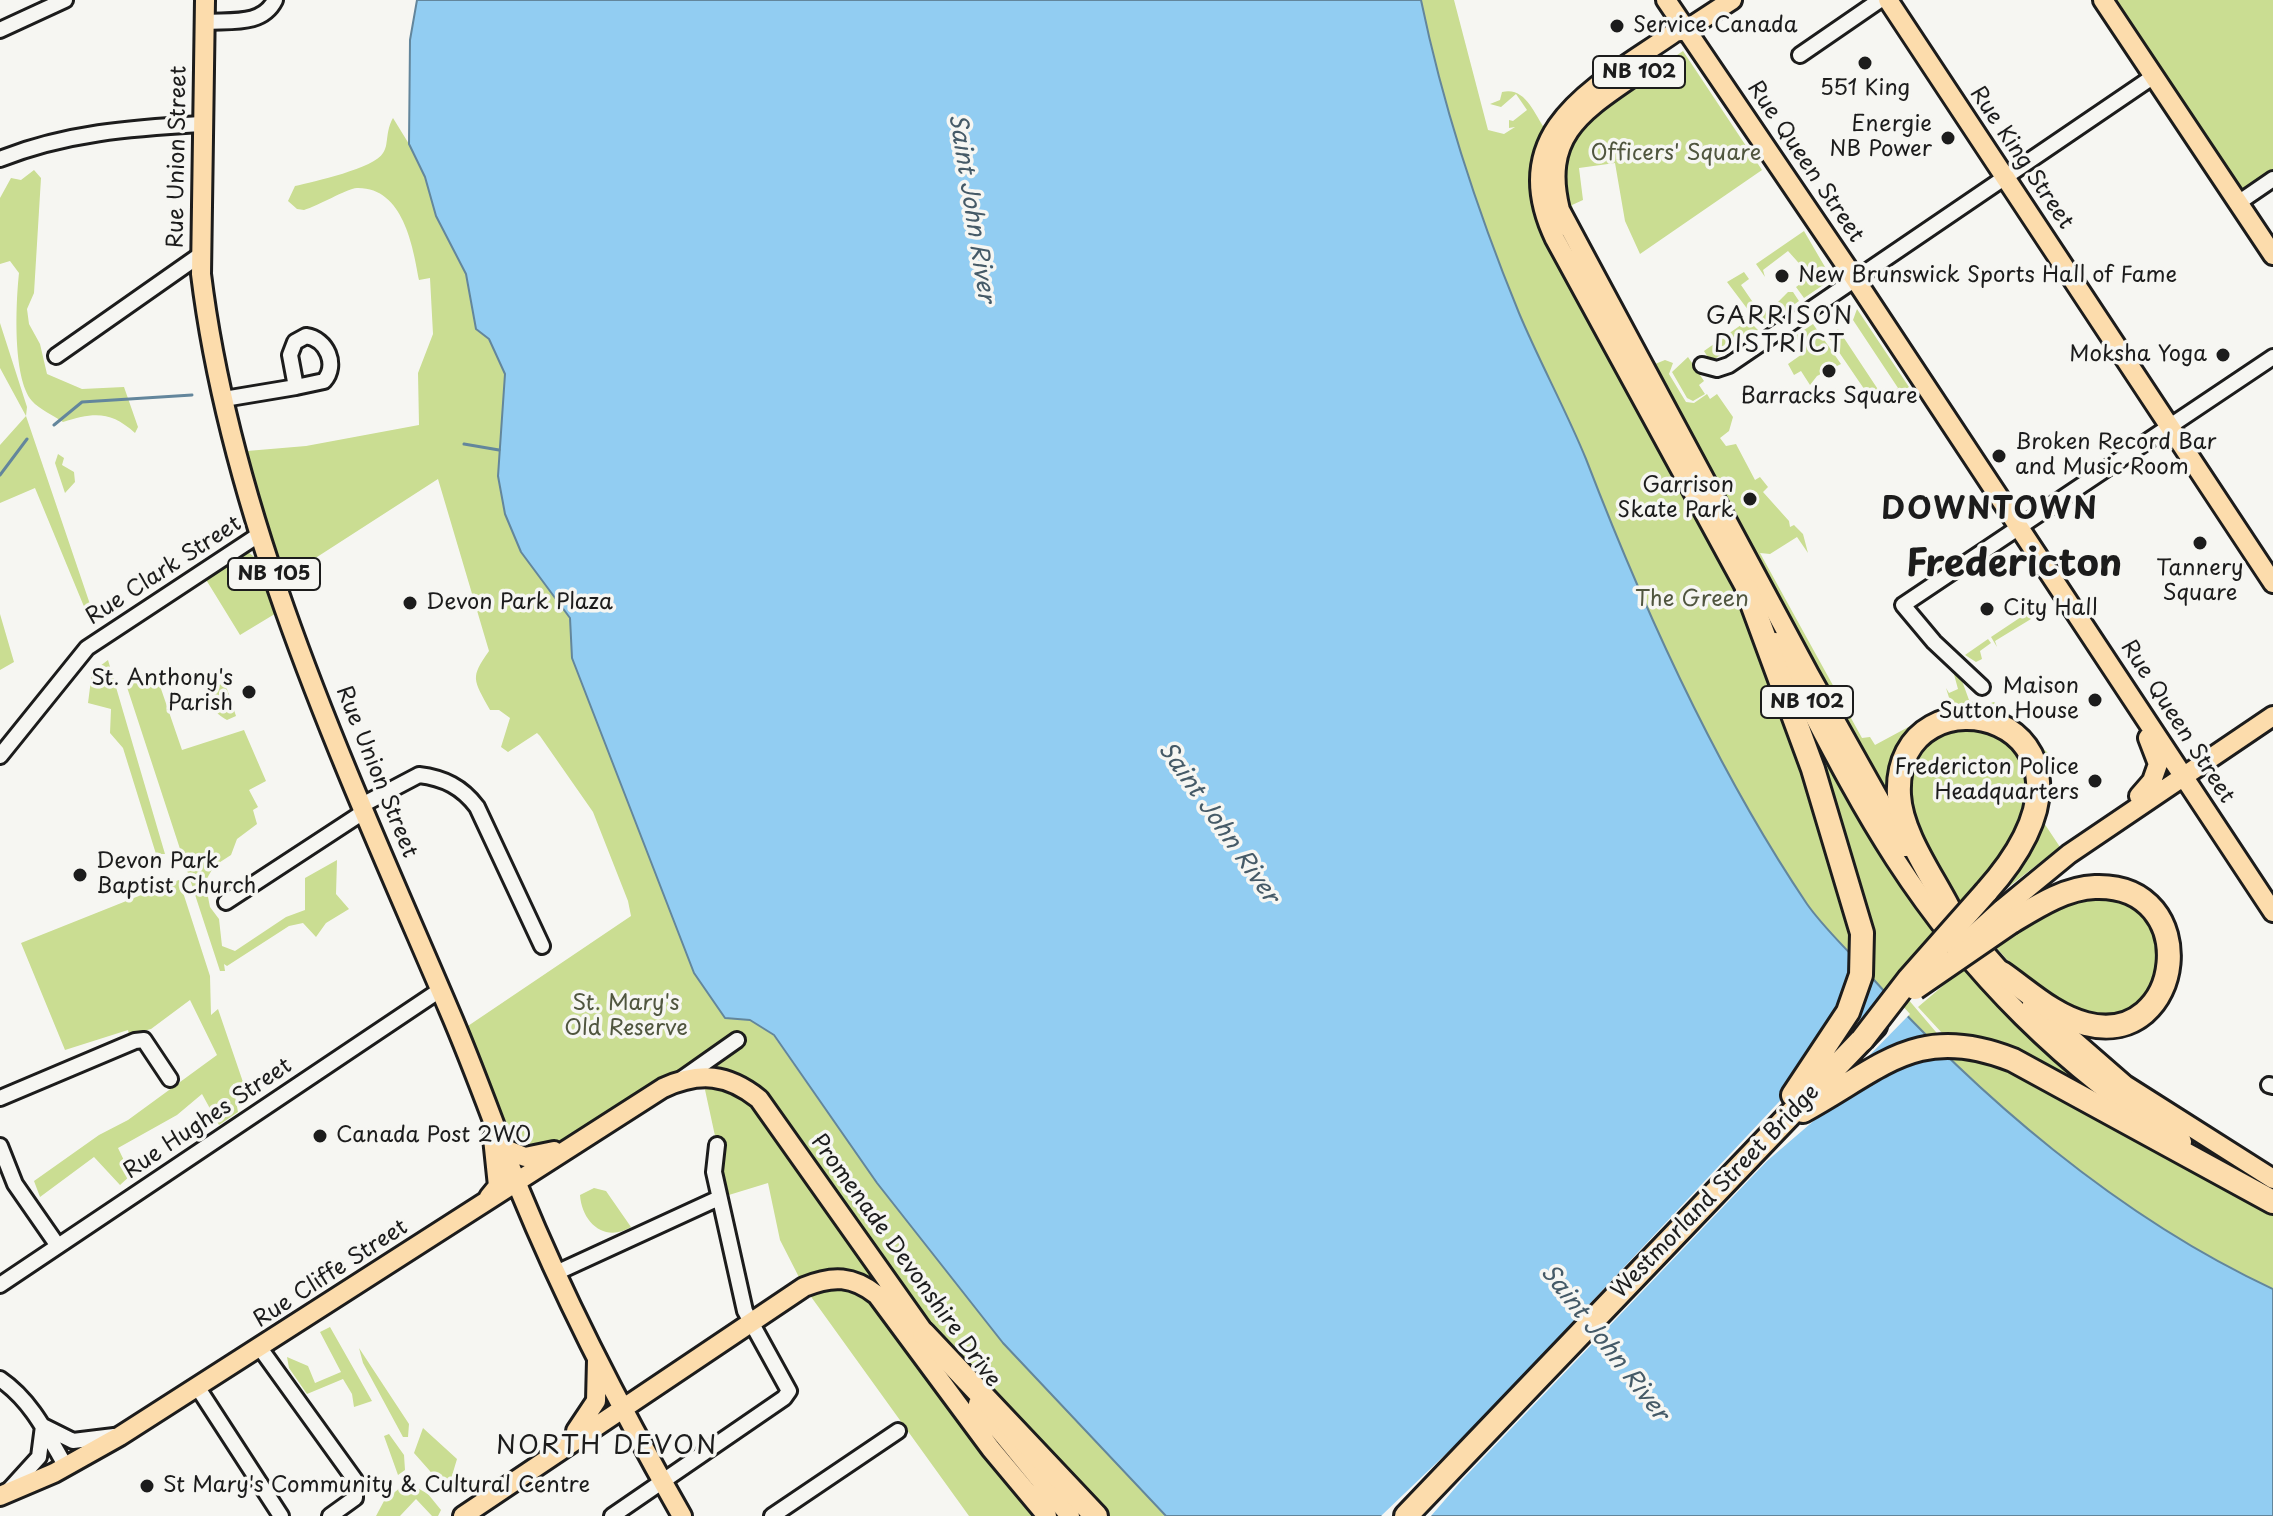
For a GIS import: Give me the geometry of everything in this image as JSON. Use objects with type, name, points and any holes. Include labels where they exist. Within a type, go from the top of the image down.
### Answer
[{"type":"highway","points":[[1747,590],[1840,853],[1862,933],[1861,975],[1848,1012],[1780,1112],[1765,1142]]},
{"type":"highway","points":[[1948,907],[1910,834],[1899,799],[1899,785],[1906,757],[1914,743],[1936,725],[1966,716],[1992,721],[2017,735],[2035,762],[2039,780],[2033,825],[2015,856],[1999,908]]},
{"type":"highway","points":[[1862,1040],[1909,979],[1999,908],[2053,899],[2095,887],[2126,892],[2153,910],[2166,931],[2171,958],[2169,974],[2156,1000],[2137,1016],[2115,1025],[2100,1026],[2061,1014],[2002,973]]},
{"type":"highway","name":"Westmorland Street Bridge","points":[[1406,1516],[1862,1040],[1999,908]]},
{"type":"highway","points":[[1784,1121],[1885,1061],[1929,1046],[1951,1045],[1992,1052],[2273,1199]]},
{"type":"highway","points":[[924,1334],[1096,1516]]},
{"type":"highway","points":[[1390,1516],[1450,1469]]},
{"type":"highway","points":[[1418,1516],[1450,1469]]},
{"type":"main road","name":"Rue Union Street","points":[[205,0],[200,255],[205,310],[246,498],[363,808],[516,1181],[596,1357],[682,1516]]},
{"type":"main road","name":"Rue Queen Street","points":[[1665,0],[1855,279],[2273,912]]},
{"type":"main road","points":[[1661,41],[1665,0]]},
{"type":"main road","name":"NB 102","points":[[1732,0],[1686,30],[1675,32],[1587,91],[1562,116],[1546,147],[1540,170],[1541,197],[1555,239],[1894,858],[1952,940],[2005,999],[2096,1083],[2273,1199]]},
{"type":"main road","name":"Rue King Street","points":[[1888,0],[2273,583]]},
{"type":"main road","points":[[2103,0],[2273,255]]},
{"type":"main road","name":"NB 102","points":[[1686,30],[1681,42],[1587,109],[1569,128],[1557,155],[1554,174],[1560,210],[1878,800],[1948,907],[2002,973],[2069,1038],[2125,1085],[2273,1179]]},
{"type":"main road","points":[[2121,816],[2152,781],[2158,764],[2138,706]]},
{"type":"main road","points":[[1999,908],[2121,816],[2273,716]]},
{"type":"main road","name":"Promenade Devonshire Drive","points":[[680,1080],[702,1075],[722,1078],[742,1085],[759,1099],[924,1334],[1070,1516]]},
{"type":"main road","name":"Rue Cliffe Street","points":[[3,1495],[66,1467],[120,1436],[516,1181],[680,1080]]},
{"type":"main road","points":[[483,1205],[498,1186],[491,1115]]},
{"type":"main road","points":[[503,1148],[525,1157],[579,1142]]},
{"type":"main road","points":[[483,1205],[509,1204],[535,1225]]},
{"type":"main road","name":"Promenade Devonshire Drive","points":[[560,1448],[751,1321],[819,1280],[834,1277],[862,1283],[877,1295],[991,1449],[1047,1516]]},
{"type":"main road","points":[[463,1516],[560,1448],[584,1423],[596,1401],[596,1357]]},
{"type":"street","points":[[0,30],[65,0]]},
{"type":"street","points":[[205,22],[259,18],[269,11],[275,0]]},
{"type":"street","points":[[1800,55],[1880,0]]},
{"type":"street","points":[[1702,365],[1722,368],[2154,76]]},
{"type":"street","points":[[0,159],[40,143],[102,131],[201,124]]},
{"type":"street","points":[[2238,203],[2273,179]]},
{"type":"street","points":[[56,356],[200,255]]},
{"type":"street","points":[[1982,687],[1934,642],[1903,605],[2273,357]]},
{"type":"street","points":[[224,399],[296,387]]},
{"type":"street","name":"Rue Clark Street","points":[[0,756],[87,648],[260,534]]},
{"type":"street","points":[[226,902],[363,808],[419,775],[444,780],[468,795],[477,807],[542,946]]},
{"type":"street","name":"Rue Hughes Street","points":[[0,1285],[440,990]]},
{"type":"street","points":[[0,1098],[135,1041],[144,1040],[170,1079]]},
{"type":"street","points":[[680,1080],[737,1040]]},
{"type":"street","points":[[612,1516],[789,1391],[745,1311],[714,1172],[717,1145]]},
{"type":"street","points":[[0,1146],[15,1184],[58,1246]]},
{"type":"street","points":[[558,1272],[719,1198]]},
{"type":"street","points":[[260,1348],[355,1480],[355,1498],[330,1516]]},
{"type":"street","points":[[0,1379],[19,1392],[66,1467]]},
{"type":"street","points":[[198,1388],[281,1516]]},
{"type":"street","points":[[43,1426],[73,1441],[120,1436]]},
{"type":"street","points":[[3,1495],[39,1457],[43,1426]]},
{"type":"street","points":[[772,1516],[898,1431]]},
{"type":"green space","name":"The Green","points":[[1421,0],[1454,0],[1488,130],[1504,134],[1515,127],[1509,128],[1509,120],[1513,121],[1527,110],[1516,94],[1501,107],[1490,104],[1500,100],[1502,92],[1510,91],[1517,93],[1528,102],[1545,129],[1538,149],[1533,183],[1791,696],[1940,936],[1896,985],[1947,1045],[1992,1059],[2273,1210],[2273,1289],[2160,1227],[2053,1150],[1954,1063],[1908,1017],[1807,904],[1742,799],[1684,688],[1632,573],[1578,441],[1519,313],[1463,159]]},
{"type":"green space","points":[[2104,0],[2273,0],[2273,179],[2238,203]]},
{"type":"green space","name":"Officers' Square","points":[[1683,51],[1762,170],[1640,254],[1625,221],[1615,163],[1579,168],[1583,200],[1572,205],[1575,220],[1655,364],[1665,360],[1673,363],[1669,374],[1686,402],[1694,403],[1707,394],[1710,399],[1717,394],[1733,417],[1729,431],[1720,438],[1726,446],[1736,444],[1755,480],[1760,477],[1768,487],[1763,492],[1789,521],[1790,527],[1794,525],[1803,534],[1808,553],[1797,537],[1770,554],[1760,553],[1862,738],[1870,737],[1875,745],[1951,704],[1946,688],[1949,693],[1958,689],[1952,667],[1961,678],[1969,700],[1981,706],[1994,702],[2049,754],[2052,761],[2044,823],[2060,847],[2002,892],[1997,887],[2036,830],[2026,738],[1932,721],[1888,799],[1570,217],[1562,168],[1566,151],[1576,134],[1610,101]]},
{"type":"green space","name":"St. Mary's Old Reserve","points":[[393,118],[425,177],[436,216],[466,274],[476,329],[489,339],[505,374],[498,476],[505,514],[521,552],[570,618],[572,658],[694,973],[725,1018],[750,1020],[773,1035],[877,1183],[1003,1343],[1166,1516],[969,1516],[804,1287],[780,1240],[768,1183],[719,1198],[717,1145],[702,1076],[539,1155],[503,1148],[459,1032],[631,916],[628,901],[593,812],[540,736],[537,733],[508,752],[501,747],[510,718],[499,710],[490,710],[477,685],[476,673],[489,651],[438,479],[286,577],[259,500],[247,451],[306,446],[419,425],[418,373],[433,334],[430,278],[419,280],[403,221],[385,197],[373,190],[352,189],[304,210],[297,209],[288,201],[295,186],[343,174],[378,159],[385,150]]},
{"type":"green space","points":[[34,170],[41,178],[34,293],[27,309],[29,324],[40,344],[47,374],[82,389],[124,387],[138,427],[135,433],[110,417],[93,415],[63,422],[35,404],[26,390],[18,358],[19,273],[10,261],[0,264],[0,198],[11,178],[21,180]]},
{"type":"green space","points":[[1804,231],[1832,279],[1804,298],[1796,287],[1803,282],[1798,275],[1805,270],[1788,251],[1763,270],[1765,277],[1756,264]]},
{"type":"green space","points":[[1744,272],[1749,279],[1741,285],[1761,314],[1767,310],[1774,319],[1761,327],[1727,282]]},
{"type":"green space","points":[[1788,292],[1793,292],[1799,301],[1781,314],[1775,305]]},
{"type":"green space","points":[[1857,309],[1909,387],[1881,405],[1873,402],[1828,336],[1838,329],[1883,397],[1898,388],[1853,320]]},
{"type":"green space","points":[[1748,320],[1758,330],[1713,360],[1709,359],[1704,351]]},
{"type":"green space","points":[[0,323],[27,407],[26,416],[0,368]]},
{"type":"green space","points":[[1813,324],[1841,364],[1817,376],[1810,385],[1801,371],[1794,375],[1788,364],[1805,352],[1796,337],[1777,348]]},
{"type":"green space","points":[[1688,357],[1704,381],[1699,385],[1705,394],[1693,401],[1687,398],[1672,372]]},
{"type":"green space","points":[[26,416],[94,616],[85,609],[35,488],[0,503],[0,445]]},
{"type":"green space","points":[[58,454],[64,458],[62,465],[74,472],[75,482],[65,493],[55,463]]},
{"type":"green space","points":[[248,552],[258,560],[278,612],[240,635],[205,578]]},
{"type":"green space","points":[[2027,613],[2031,619],[1995,641],[1997,647],[1991,637]]},
{"type":"green space","points":[[0,614],[14,662],[0,670]]},
{"type":"green space","points":[[1988,639],[1991,643],[1980,651],[1982,659],[1976,662],[1965,655]]},
{"type":"green space","points":[[108,660],[165,854],[156,854],[123,748],[110,733],[111,709],[88,703],[92,672]]},
{"type":"green space","points":[[151,671],[159,683],[182,750],[244,730],[266,781],[249,790],[258,807],[253,810],[257,824],[237,839],[231,855],[214,866],[205,882],[210,907],[219,919],[222,946],[235,951],[286,917],[305,910],[305,878],[337,860],[336,894],[349,909],[326,923],[316,937],[303,923],[289,926],[227,966],[224,964],[225,971],[220,971],[125,681]]},
{"type":"green space","points":[[225,683],[236,716],[227,720],[215,711],[209,694],[209,688]]},
{"type":"green space","points":[[1966,722],[2019,743],[2032,808],[1964,909],[1924,849],[1914,827],[1907,782],[1913,760],[1927,739]]},
{"type":"green space","points":[[179,880],[210,976],[211,1015],[218,1009],[244,1085],[233,1084],[238,1112],[219,1125],[202,1094],[177,1115],[118,1148],[131,1175],[120,1185],[94,1157],[40,1197],[34,1181],[99,1135],[128,1120],[217,1055],[190,1000],[151,1029],[129,1035],[128,1030],[65,1050],[21,943]]},
{"type":"green space","points":[[2113,895],[2155,921],[2162,978],[2130,1014],[2089,1019],[2026,981],[1994,945],[2068,897]]},
{"type":"green space","points":[[1965,967],[2132,1118],[1942,1033],[1918,1007]]},
{"type":"green space","points":[[594,1188],[606,1191],[631,1227],[612,1233],[596,1228],[590,1222],[580,1195]]},
{"type":"green space","points":[[330,1327],[372,1401],[354,1407],[352,1394],[343,1379],[307,1394],[289,1368],[287,1357],[308,1366],[315,1383],[341,1372],[320,1332]]},
{"type":"green space","points":[[359,1348],[409,1424],[408,1437],[403,1437],[363,1363]]},
{"type":"green space","points":[[423,1428],[457,1459],[451,1479],[437,1479],[414,1453]]},
{"type":"green space","points":[[389,1434],[404,1455],[405,1470],[398,1475],[384,1436]]},
{"type":"green space","points":[[407,1482],[428,1494],[441,1510],[438,1516],[432,1516],[416,1499],[400,1516],[376,1516],[384,1501]]},
{"type":"water","name":"Saint John River","points":[[417,0],[1421,0],[1463,159],[1519,313],[1578,441],[1657,631],[1742,799],[1813,913],[1954,1063],[2053,1150],[2106,1190],[2160,1227],[2273,1289],[2273,1516],[1166,1516],[1003,1343],[877,1183],[774,1035],[750,1020],[725,1018],[694,973],[572,658],[570,618],[521,552],[505,514],[498,476],[505,374],[489,339],[476,329],[466,274],[436,216],[425,177],[409,144],[410,40]]},
{"type":"pier","points":[[1889,991],[1910,1014],[1855,1070],[1907,1060],[1831,1106],[1767,1161],[1431,1516],[1381,1516],[1477,1424],[1792,1088]]},
{"type":"waterway","points":[[54,425],[82,402],[192,395]]},
{"type":"waterway","points":[[0,475],[27,439]]},
{"type":"waterway","points":[[464,444],[499,450]]},
{"type":"place","name":"Service Canada","points":[[1617,26]]},
{"type":"place","name":"551 King","points":[[1865,63]]},
{"type":"place","name":"Energie NB Power","points":[[1948,138]]},
{"type":"place","name":"New Brunswick Sports Hall of Fame","points":[[1782,276]]},
{"type":"place","name":"Moksha Yoga","points":[[2223,355]]},
{"type":"place","name":"Barracks Square","points":[[1829,371]]},
{"type":"place","name":"Broken Record Bar and Music Room","points":[[1999,456]]},
{"type":"place","name":"Garrison Skate Park","points":[[1750,499]]},
{"type":"place","name":"Tannery Square","points":[[2200,543]]},
{"type":"place","name":"Devon Park Plaza","points":[[410,603]]},
{"type":"place","name":"City Hall","points":[[1987,609]]},
{"type":"place","name":"St. Anthony's Parish","points":[[249,692]]},
{"type":"place","name":"Maison Sutton House","points":[[2095,700]]},
{"type":"place","name":"Fredericton Police Headquarters","points":[[2095,781]]},
{"type":"place","name":"Devon Park Baptist Church","points":[[80,875]]},
{"type":"place","name":"Canada Post 2W0","points":[[320,1136]]},
{"type":"place","name":"St Mary's Community & Cultural Centre","points":[[147,1486]]},
{"type":"district","name":"GARRISON DISTRICT","points":[[1780,331]]},
{"type":"district","name":"DOWNTOWN","points":[[1990,511]]},
{"type":"district","name":"Fredericton","points":[[2014,566]]},
{"type":"district","name":"NORTH DEVON","points":[[607,1447]]}]
